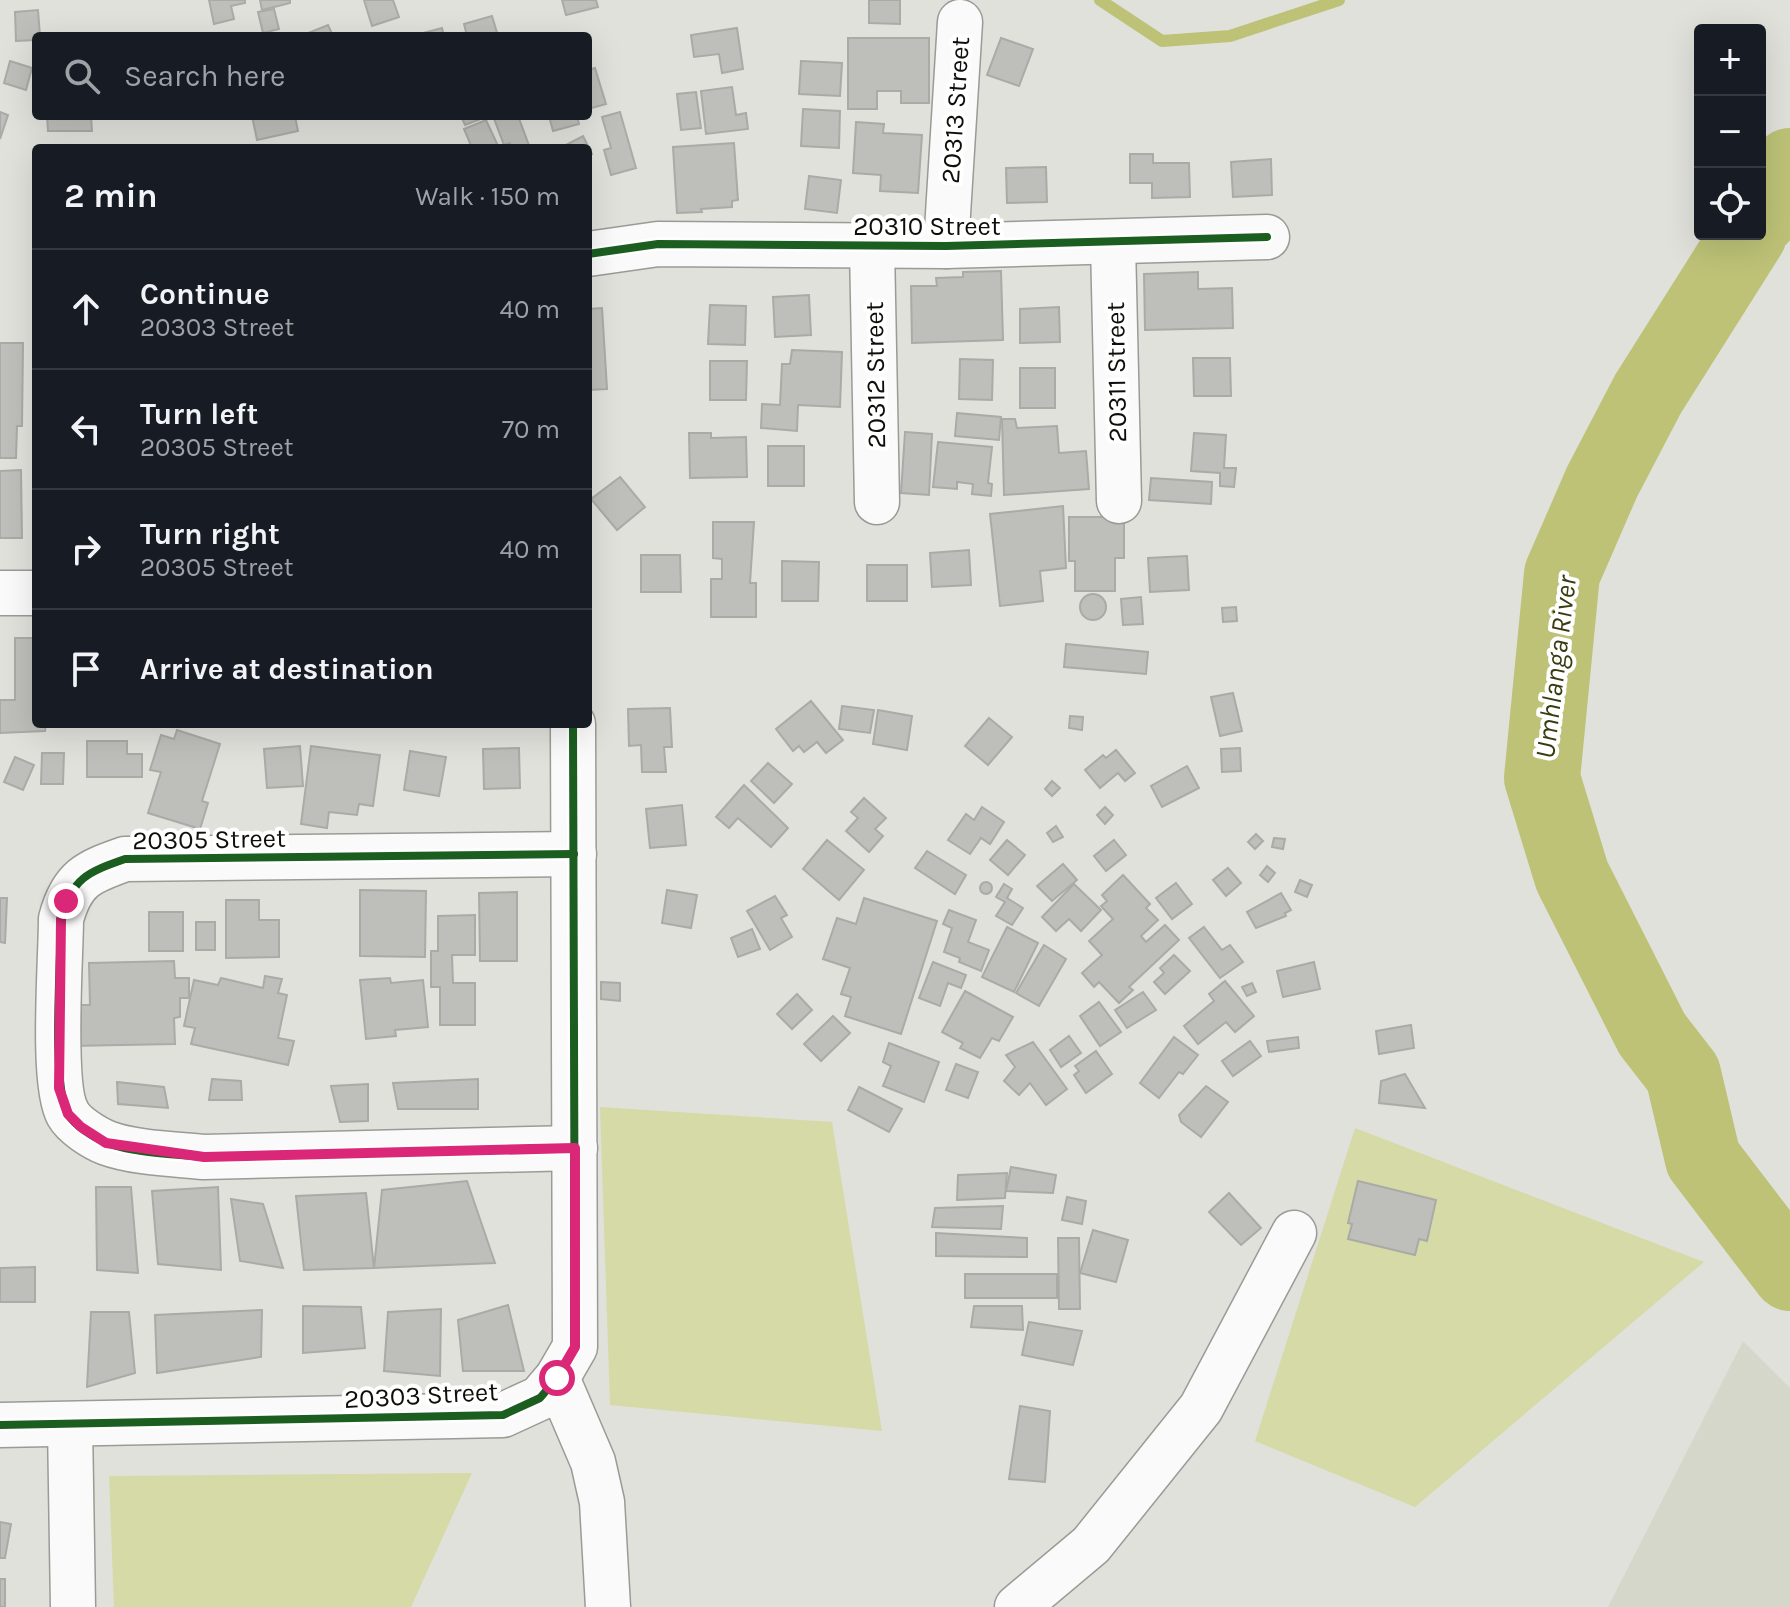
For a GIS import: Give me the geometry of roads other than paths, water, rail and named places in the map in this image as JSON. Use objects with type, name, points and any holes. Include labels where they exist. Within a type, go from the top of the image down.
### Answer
[{"type":"street","name":"20313 Street","points":[[946,246],[960,22]]},
{"type":"street","name":"20310 Street","points":[[592,253],[658,244],[872,247],[1113,244],[1267,237]]},
{"type":"street","name":"20311 Street","points":[[1113,244],[1119,501]]},
{"type":"street","name":"20312 Street","points":[[872,247],[877,502]]},
{"type":"street","points":[[0,593],[32,593]]},
{"type":"street","name":"20303 Street","points":[[0,1425],[503,1415],[540,1398],[557,1378],[575,1347],[573,728]]},
{"type":"street","name":"20305 Street","points":[[574,854],[125,859],[93,870],[77,882],[66,901],[61,919],[59,1088],[68,1114],[81,1127],[106,1143],[147,1151],[204,1157],[575,1148]]},
{"type":"street","points":[[1017,1607],[1091,1545],[1201,1408],[1294,1233]]},
{"type":"street","points":[[557,1378],[593,1462],[602,1502],[608,1607]]},
{"type":"street","points":[[70,1425],[73,1607]]},
{"type":"waterway","points":[[1100,0],[1162,41],[1230,36],[1339,0]]},
{"type":"waterway","name":"Umhlanga River","points":[[1766,207],[1790,166]]},
{"type":"waterway","name":"Umhlanga River","points":[[1745,240],[1648,394],[1602,482],[1562,574],[1542,778],[1572,876],[1652,1034],[1683,1074],[1703,1159],[1790,1273]]}]
